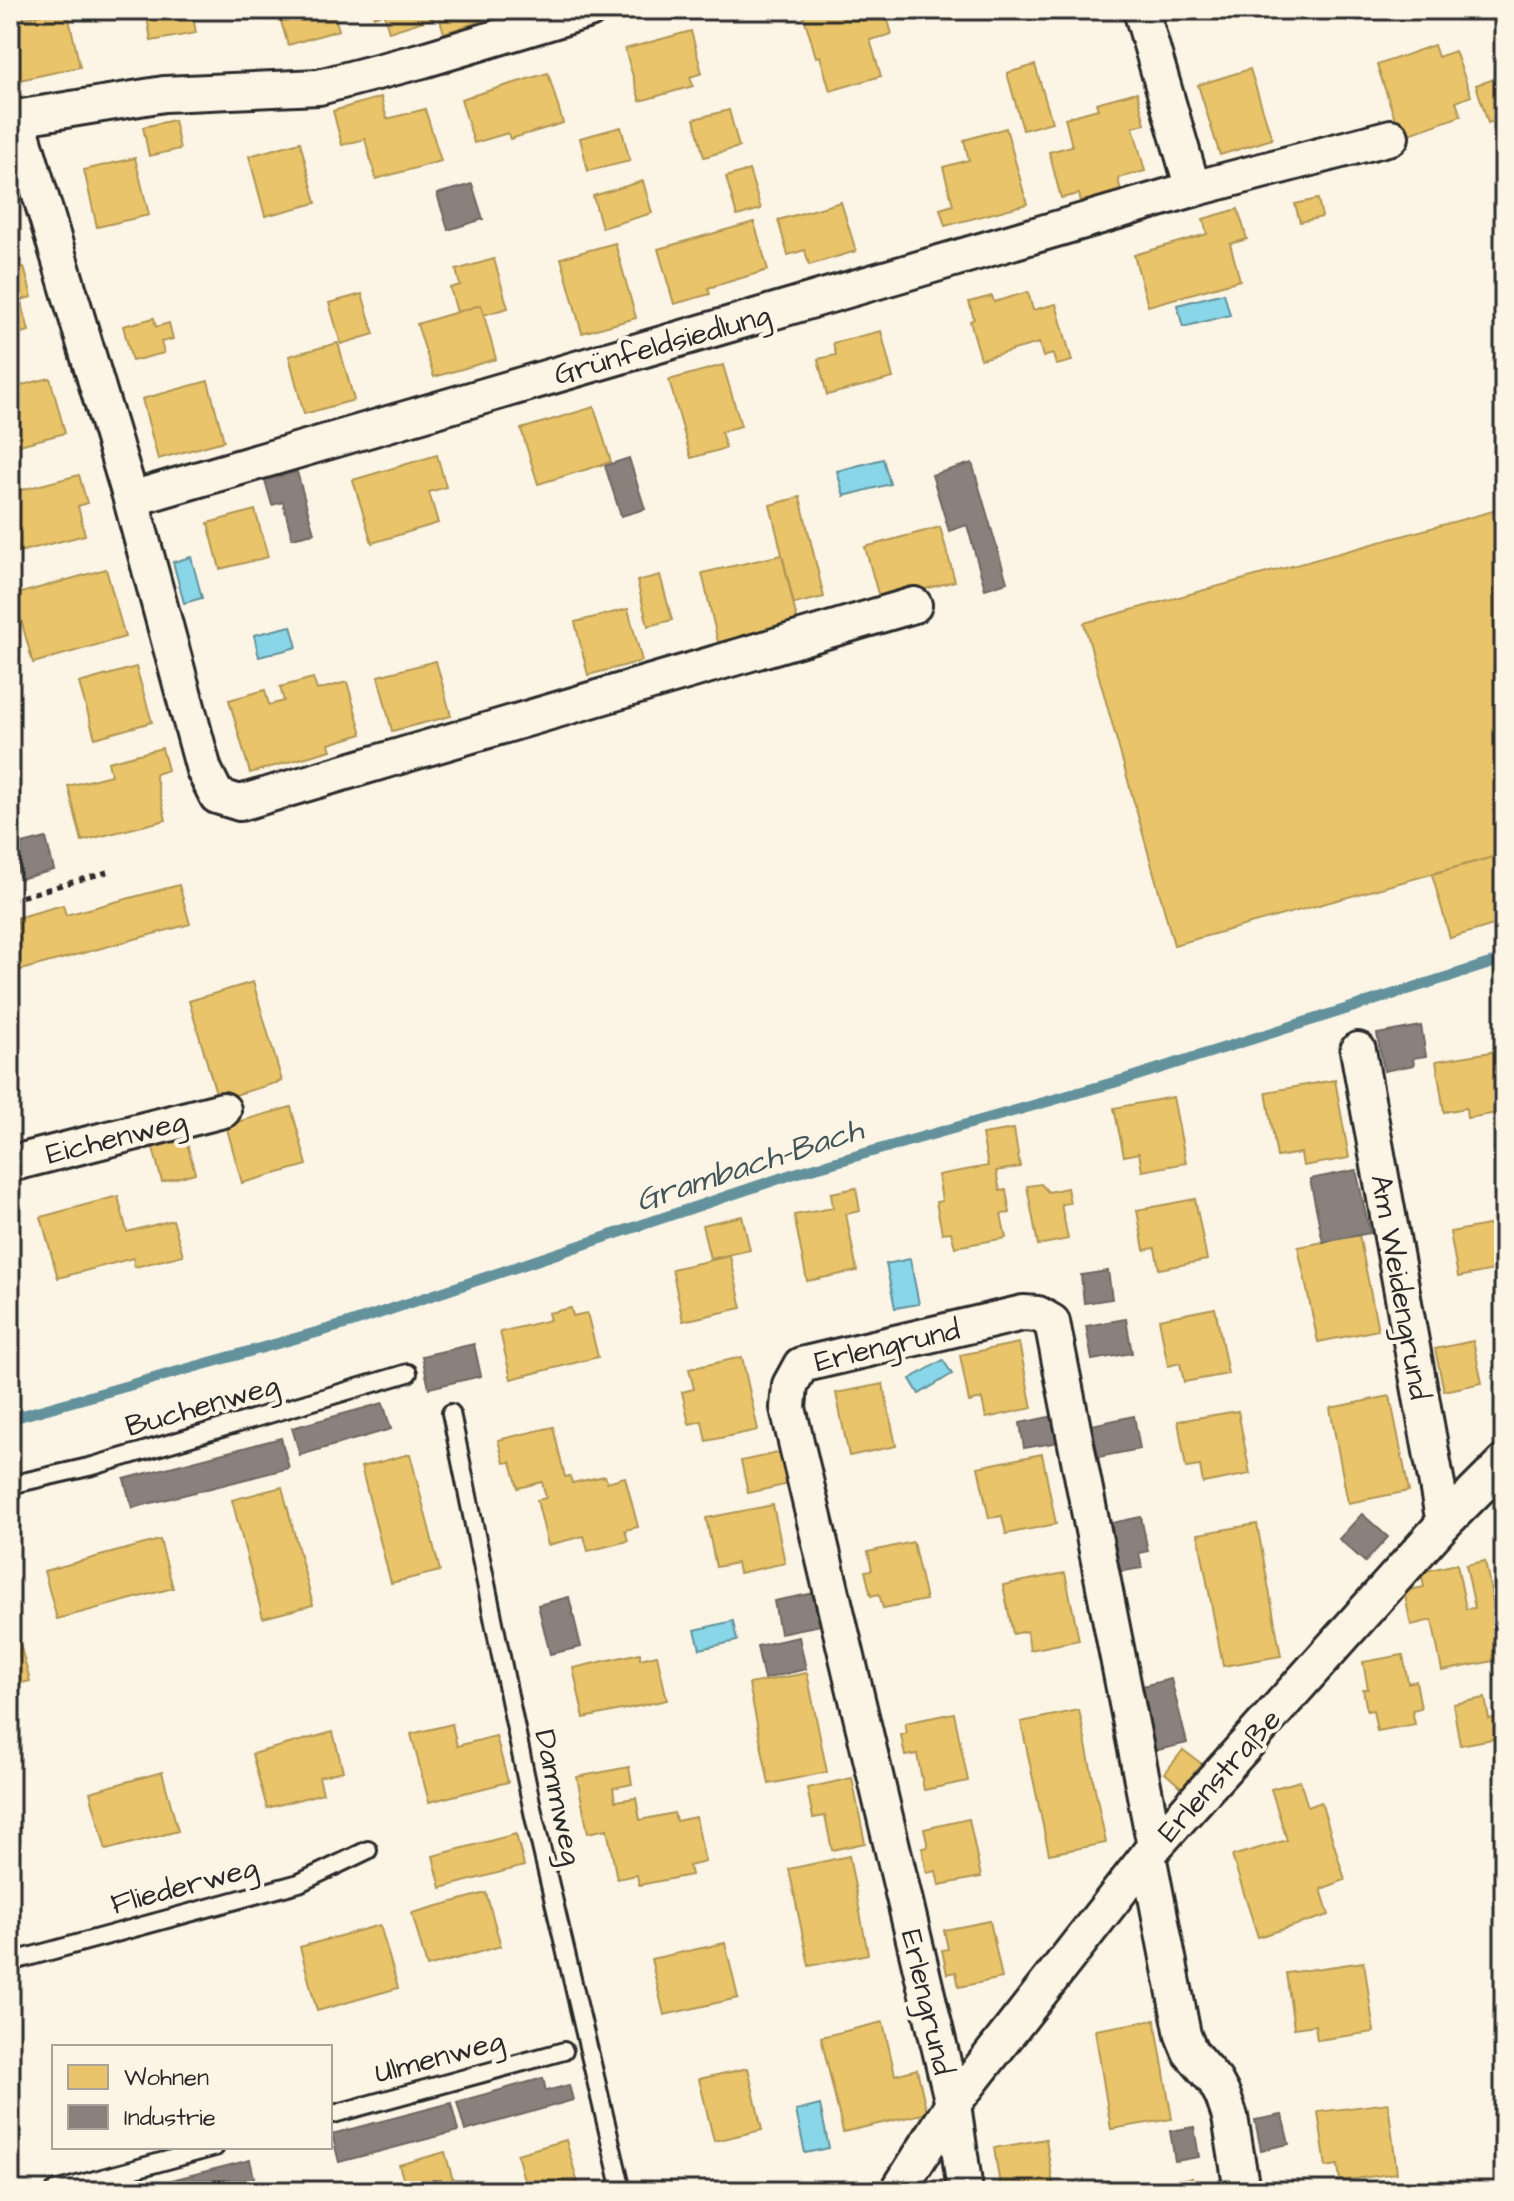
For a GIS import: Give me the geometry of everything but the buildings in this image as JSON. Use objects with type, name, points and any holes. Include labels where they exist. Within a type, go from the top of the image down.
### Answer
[{"type":"street","points":[[589,10],[423,60],[319,87],[164,94],[14,118],[131,499],[204,770],[217,796],[240,803],[914,605]]},
{"type":"street","points":[[1141,10],[1193,189]]},
{"type":"street","name":"Grünfeldsiedlung","points":[[131,499],[1193,189],[1391,137]]},
{"type":"street","name":"Am Weidengrund","points":[[1358,1050],[1444,1523]]},
{"type":"street","name":"Eichenweg","points":[[10,1164],[223,1110]]},
{"type":"street","name":"Erlengrund","points":[[953,2104],[788,1408],[790,1385],[801,1365],[1023,1313],[1038,1314],[1052,1322],[1151,1850]]},
{"type":"street","name":"Erlenstraße","points":[[898,2191],[953,2104],[1151,1850],[1444,1523],[1504,1463]]},
{"type":"street","points":[[1151,1850],[1183,2035],[1190,2052],[1215,2081],[1223,2096],[1230,2117],[1242,2191]]},
{"type":"street","points":[[953,2104],[965,2191]]},
{"type":"lane","name":"Buchenweg","points":[[10,1485],[93,1466],[408,1373]]},
{"type":"lane","name":"Dammweg","points":[[451,1413],[534,1817],[622,2191]]},
{"type":"lane","name":"Fliederweg","points":[[10,1962],[299,1883],[368,1850]]},
{"type":"lane","name":"Ulmenweg","points":[[332,2114],[564,2051]]},
{"type":"lane","points":[[55,2191],[208,2149]]},
{"type":"path","points":[[10,900],[107,872]]},
{"type":"water","points":[[1224,293],[1230,315],[1183,327],[1177,305]]},
{"type":"water","points":[[883,459],[890,484],[844,496],[837,471]]},
{"type":"water","points":[[191,557],[202,598],[184,603],[173,562]]},
{"type":"water","points":[[291,626],[297,647],[259,657],[254,635]]},
{"type":"water","points":[[910,1259],[919,1304],[895,1308],[886,1264]]},
{"type":"water","points":[[943,1360],[952,1374],[919,1394],[910,1379]]},
{"type":"water","points":[[733,1621],[737,1641],[700,1649],[695,1630]]},
{"type":"water","points":[[820,2105],[829,2148],[805,2153],[796,2111]]},
{"type":"waterway","name":"Grambach-Bach","points":[[10,1419],[350,1323],[793,1174],[1126,1079],[1504,959]]}]
